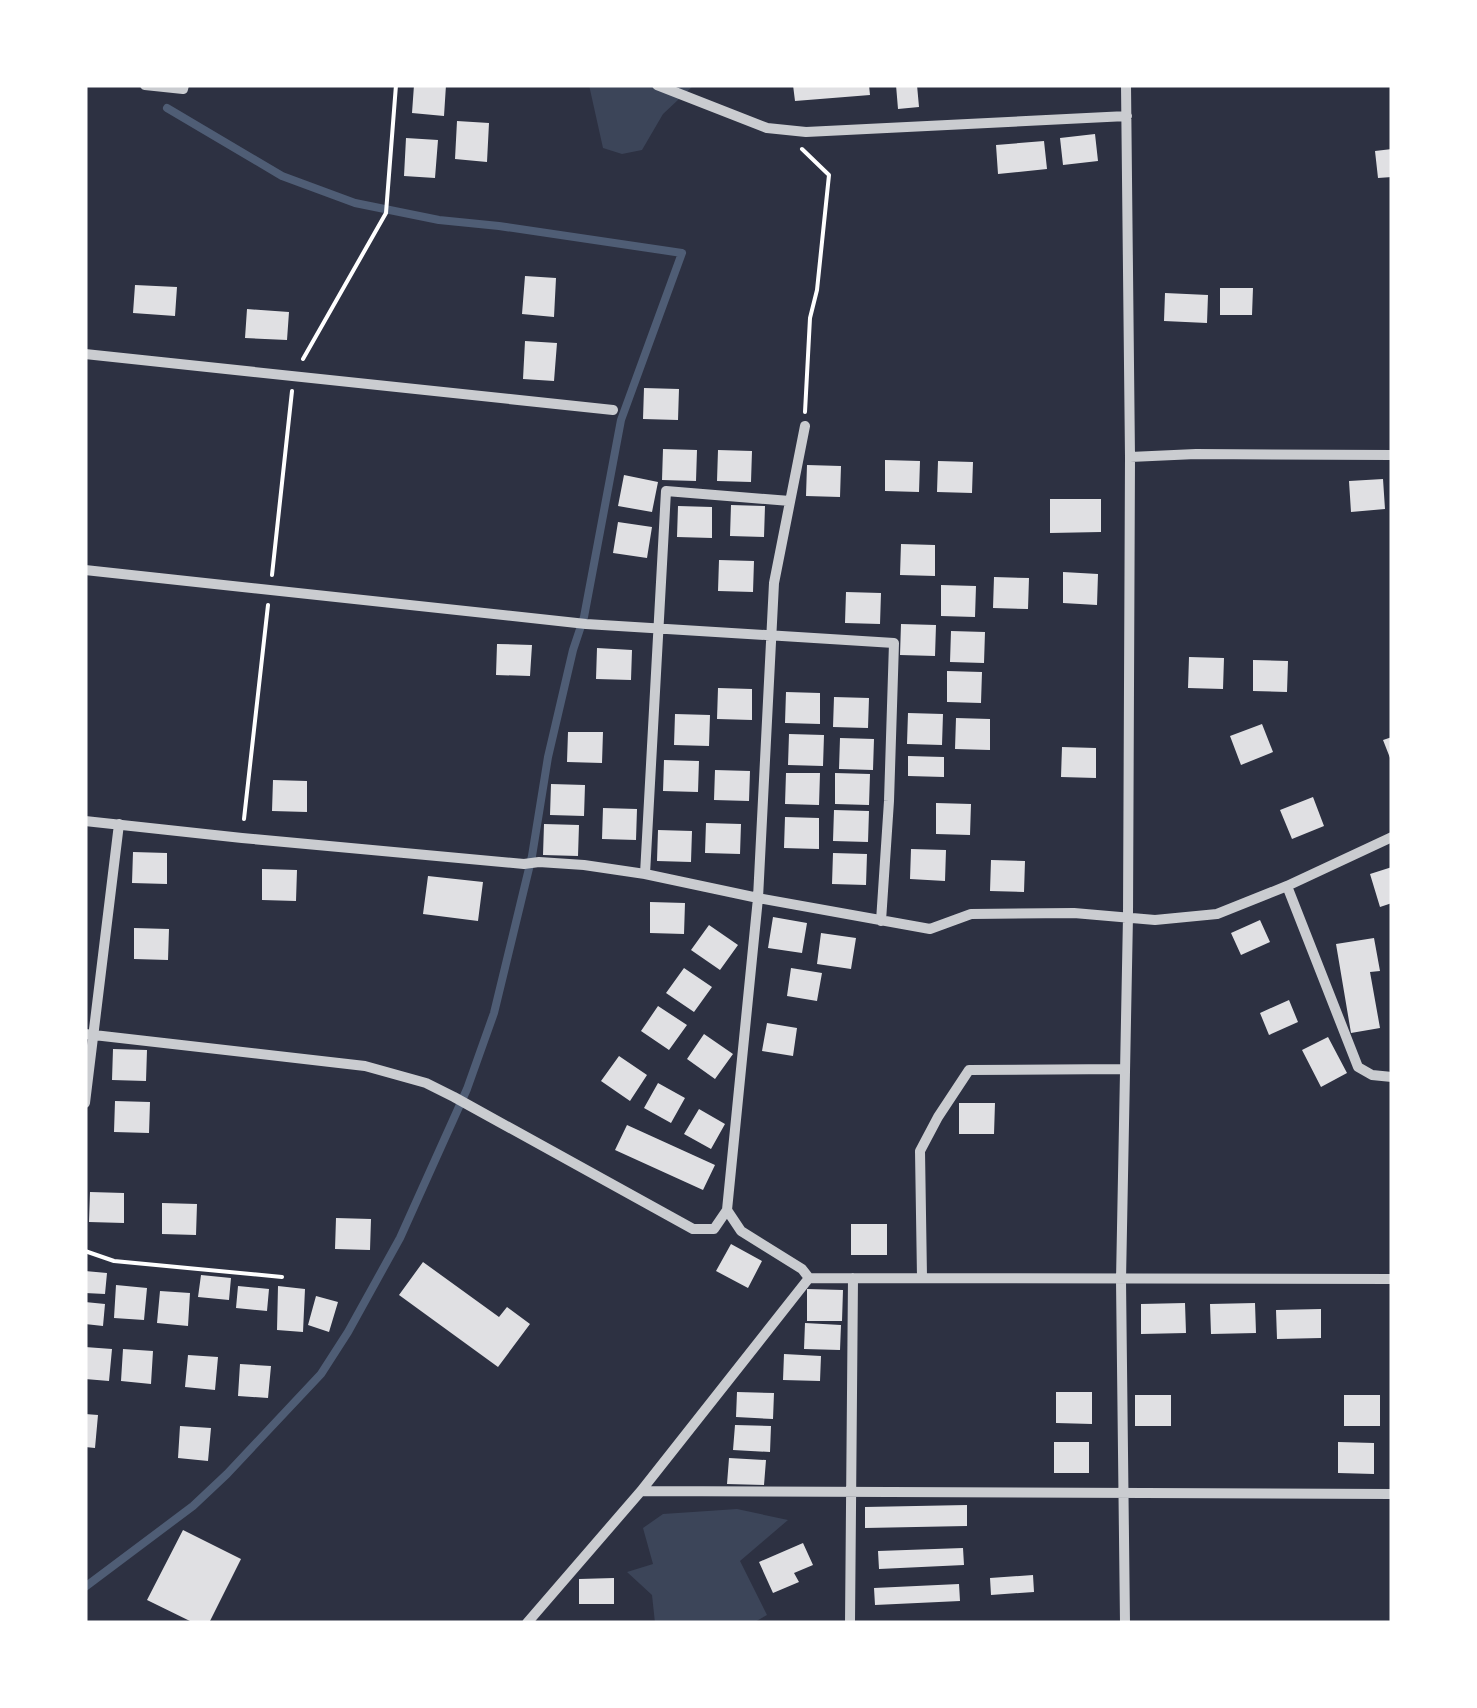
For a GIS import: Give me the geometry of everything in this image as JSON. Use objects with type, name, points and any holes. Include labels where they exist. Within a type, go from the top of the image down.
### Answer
[{"type":"street","points":[[145,85],[183,90],[184,85]]},
{"type":"street","points":[[656,85],[767,128],[783,130],[1127,116]]},
{"type":"street","points":[[1126,85],[1130,457],[1128,916],[1121,1280],[1126,1623]]},
{"type":"street","points":[[85,354],[612,410]]},
{"type":"street","points":[[89,1034],[365,1066],[426,1084],[693,1229],[714,1229],[727,1210],[758,898],[774,583],[805,426]]},
{"type":"street","points":[[1130,457],[1392,455]]},
{"type":"street","points":[[645,874],[666,491],[790,501]]},
{"type":"street","points":[[85,570],[582,623],[894,643],[881,921]]},
{"type":"street","points":[[85,820],[524,864],[584,865],[930,929],[971,914],[1074,913],[1155,920],[1217,914],[1392,838]]},
{"type":"street","points":[[85,1103],[89,1034],[119,824]]},
{"type":"street","points":[[1287,886],[1358,1066],[1372,1075],[1392,1077]]},
{"type":"street","points":[[922,1277],[920,1151],[969,1070],[1126,1069]]},
{"type":"street","points":[[727,1210],[741,1231],[802,1269],[809,1278]]},
{"type":"street","points":[[809,1278],[1392,1279]]},
{"type":"street","points":[[527,1623],[641,1491],[809,1278]]},
{"type":"street","points":[[850,1623],[853,1278]]},
{"type":"street","points":[[641,1491],[1392,1494]]},
{"type":"path","points":[[242,838],[293,377],[386,214],[396,85]]},
{"type":"path","points":[[783,130],[829,175],[810,318],[805,426]]},
{"type":"path","points":[[85,1251],[114,1262],[282,1277]]},
{"type":"shaded area","points":[[589,85],[694,85],[663,114],[642,150],[622,154],[603,148]]},
{"type":"shaded area","points":[[737,1509],[788,1520],[740,1561],[767,1615],[753,1623],[655,1623],[652,1595],[627,1572],[653,1564],[643,1528],[663,1514]]},
{"type":"building","points":[[414,85],[446,85],[444,116],[412,113]]},
{"type":"building","points":[[793,85],[869,85],[870,95],[795,101]]},
{"type":"building","points":[[896,85],[917,85],[919,107],[898,109]]},
{"type":"building","points":[[457,121],[489,123],[487,162],[455,159]]},
{"type":"building","points":[[1095,134],[1098,161],[1063,165],[1060,138]]},
{"type":"building","points":[[406,138],[438,140],[435,178],[404,176]]},
{"type":"building","points":[[1044,141],[1047,169],[998,174],[996,145]]},
{"type":"building","points":[[1392,149],[1392,177],[1378,178],[1375,151]]},
{"type":"building","points":[[525,276],[556,278],[554,317],[522,314]]},
{"type":"building","points":[[135,285],[177,287],[175,316],[133,313]]},
{"type":"building","points":[[1220,288],[1253,288],[1252,315],[1220,315]]},
{"type":"building","points":[[1165,293],[1208,295],[1207,323],[1164,321]]},
{"type":"building","points":[[247,309],[289,312],[287,340],[245,338]]},
{"type":"building","points":[[525,341],[557,343],[554,381],[523,379]]},
{"type":"building","points":[[644,388],[679,389],[678,420],[643,419]]},
{"type":"building","points":[[663,449],[697,450],[696,481],[662,480]]},
{"type":"building","points":[[718,450],[752,451],[751,482],[717,481]]},
{"type":"building","points":[[885,460],[920,461],[919,492],[885,491]]},
{"type":"building","points":[[938,461],[973,462],[972,493],[937,492]]},
{"type":"building","points":[[807,465],[841,466],[840,497],[806,496]]},
{"type":"building","points":[[624,475],[658,482],[652,512],[618,506]]},
{"type":"building","points":[[1383,479],[1385,509],[1351,512],[1349,481]]},
{"type":"building","points":[[1050,499],[1101,499],[1101,532],[1050,533]]},
{"type":"building","points":[[731,505],[765,506],[764,537],[730,536]]},
{"type":"building","points":[[678,506],[712,507],[712,538],[677,537]]},
{"type":"building","points":[[618,522],[652,527],[647,558],[613,553]]},
{"type":"building","points":[[901,544],[935,545],[935,576],[900,575]]},
{"type":"building","points":[[719,560],[754,561],[753,592],[718,591]]},
{"type":"building","points":[[1063,572],[1098,574],[1097,605],[1063,603]]},
{"type":"building","points":[[994,577],[1029,578],[1028,609],[993,608]]},
{"type":"building","points":[[941,585],[976,586],[975,617],[941,616]]},
{"type":"building","points":[[846,592],[881,593],[880,624],[845,623]]},
{"type":"building","points":[[901,624],[936,625],[935,656],[900,655]]},
{"type":"building","points":[[951,631],[985,632],[984,663],[950,662]]},
{"type":"building","points":[[497,644],[532,645],[530,676],[496,675]]},
{"type":"building","points":[[597,648],[632,650],[631,680],[596,679]]},
{"type":"building","points":[[1189,657],[1224,658],[1223,689],[1188,688]]},
{"type":"building","points":[[1253,660],[1288,661],[1287,692],[1253,691]]},
{"type":"building","points":[[947,671],[982,672],[981,703],[947,702]]},
{"type":"building","points":[[718,688],[752,689],[752,720],[717,719]]},
{"type":"building","points":[[786,692],[820,693],[820,724],[785,723]]},
{"type":"building","points":[[834,697],[869,698],[868,728],[833,727]]},
{"type":"building","points":[[908,713],[943,714],[942,745],[907,744]]},
{"type":"building","points":[[675,714],[710,715],[709,746],[674,745]]},
{"type":"building","points":[[956,718],[990,719],[990,750],[955,749]]},
{"type":"building","points":[[1262,724],[1273,752],[1241,765],[1230,736]]},
{"type":"building","points":[[568,732],[603,732],[602,763],[567,762]]},
{"type":"building","points":[[789,734],[824,735],[823,766],[788,765]]},
{"type":"building","points":[[1392,737],[1392,763],[1383,740]]},
{"type":"building","points":[[840,738],[874,739],[873,770],[839,769]]},
{"type":"building","points":[[1062,747],[1096,748],[1096,778],[1061,777]]},
{"type":"building","points":[[908,756],[944,757],[944,777],[908,776]]},
{"type":"building","points":[[664,760],[699,761],[698,792],[663,791]]},
{"type":"building","points":[[715,770],[750,771],[749,801],[714,800]]},
{"type":"building","points":[[786,773],[820,773],[819,805],[785,804]]},
{"type":"building","points":[[835,773],[870,774],[869,805],[835,804]]},
{"type":"building","points":[[273,780],[307,781],[307,812],[272,811]]},
{"type":"building","points":[[551,784],[585,785],[584,816],[550,815]]},
{"type":"building","points":[[1313,797],[1324,826],[1292,839],[1280,810]]},
{"type":"building","points":[[936,803],[971,804],[970,835],[936,834]]},
{"type":"building","points":[[603,808],[637,809],[636,840],[602,839]]},
{"type":"building","points":[[834,810],[869,811],[868,842],[833,841]]},
{"type":"building","points":[[785,817],[819,818],[819,849],[784,848]]},
{"type":"building","points":[[706,823],[741,824],[740,854],[705,853]]},
{"type":"building","points":[[544,824],[579,825],[578,856],[543,855]]},
{"type":"building","points":[[658,830],[692,831],[691,862],[657,861]]},
{"type":"building","points":[[911,849],[946,850],[945,881],[910,879]]},
{"type":"building","points":[[133,852],[167,853],[167,884],[132,883]]},
{"type":"building","points":[[833,853],[867,854],[866,885],[832,884]]},
{"type":"building","points":[[991,860],[1025,861],[1024,892],[990,891]]},
{"type":"building","points":[[1392,867],[1392,903],[1380,907],[1370,874]]},
{"type":"building","points":[[262,869],[297,870],[296,901],[262,900]]},
{"type":"building","points":[[428,876],[483,882],[478,921],[423,914]]},
{"type":"building","points":[[650,902],[685,903],[684,934],[650,933]]},
{"type":"building","points":[[773,917],[807,923],[802,953],[768,948]]},
{"type":"building","points":[[1260,920],[1270,942],[1241,955],[1231,933]]},
{"type":"building","points":[[709,925],[738,945],[720,970],[691,950]]},
{"type":"building","points":[[134,928],[169,929],[168,960],[134,959]]},
{"type":"building","points":[[821,933],[856,938],[851,969],[817,964]]},
{"type":"building","points":[[1374,938],[1380,971],[1370,972],[1380,1028],[1351,1033],[1336,944]]},
{"type":"building","points":[[684,968],[712,987],[694,1012],[666,993]]},
{"type":"building","points":[[791,968],[822,973],[817,1001],[787,996]]},
{"type":"building","points":[[1289,1000],[1298,1022],[1269,1035],[1260,1013]]},
{"type":"building","points":[[658,1006],[687,1025],[669,1050],[641,1031]]},
{"type":"building","points":[[767,1023],[797,1028],[793,1056],[762,1051]]},
{"type":"building","points":[[704,1034],[733,1054],[715,1079],[687,1059]]},
{"type":"building","points":[[1328,1037],[1347,1073],[1321,1087],[1302,1050]]},
{"type":"building","points":[[113,1049],[147,1050],[146,1081],[112,1080]]},
{"type":"building","points":[[619,1056],[647,1075],[630,1101],[601,1081]]},
{"type":"building","points":[[658,1083],[685,1098],[671,1123],[644,1108]]},
{"type":"building","points":[[115,1101],[150,1102],[149,1133],[114,1132]]},
{"type":"building","points":[[959,1103],[995,1103],[994,1134],[959,1134]]},
{"type":"building","points":[[699,1109],[725,1124],[711,1149],[684,1134]]},
{"type":"building","points":[[627,1125],[715,1165],[703,1190],[615,1150]]},
{"type":"building","points":[[90,1192],[124,1193],[124,1223],[89,1222]]},
{"type":"building","points":[[162,1203],[197,1204],[196,1235],[162,1234]]},
{"type":"building","points":[[336,1218],[371,1219],[370,1250],[335,1249]]},
{"type":"building","points":[[851,1224],[887,1224],[887,1255],[851,1255]]},
{"type":"building","points":[[731,1244],[762,1261],[748,1288],[716,1271]]},
{"type":"building","points":[[423,1262],[499,1317],[507,1307],[530,1324],[498,1367],[399,1295]]},
{"type":"building","points":[[85,1271],[107,1273],[105,1294],[85,1293]]},
{"type":"building","points":[[201,1275],[231,1278],[229,1300],[198,1297]]},
{"type":"building","points":[[116,1285],[147,1288],[144,1320],[114,1318]]},
{"type":"building","points":[[238,1286],[269,1289],[267,1311],[236,1308]]},
{"type":"building","points":[[278,1286],[305,1289],[303,1332],[277,1330]]},
{"type":"building","points":[[807,1289],[843,1290],[842,1321],[807,1321]]},
{"type":"building","points":[[160,1291],[190,1293],[188,1326],[157,1323]]},
{"type":"building","points":[[316,1296],[338,1302],[329,1332],[308,1325]]},
{"type":"building","points":[[85,1302],[105,1304],[103,1326],[85,1324]]},
{"type":"building","points":[[1185,1303],[1186,1333],[1141,1334],[1141,1304]]},
{"type":"building","points":[[1255,1303],[1256,1333],[1211,1334],[1210,1304]]},
{"type":"building","points":[[1321,1309],[1321,1338],[1277,1339],[1276,1310]]},
{"type":"building","points":[[805,1323],[841,1325],[840,1350],[804,1349]]},
{"type":"building","points":[[85,1347],[112,1349],[109,1381],[85,1379]]},
{"type":"building","points":[[123,1349],[153,1351],[151,1384],[121,1381]]},
{"type":"building","points":[[784,1354],[821,1356],[820,1381],[783,1380]]},
{"type":"building","points":[[188,1355],[218,1357],[215,1390],[185,1387]]},
{"type":"building","points":[[240,1364],[271,1366],[268,1398],[238,1396]]},
{"type":"building","points":[[737,1392],[774,1393],[773,1419],[736,1417]]},
{"type":"building","points":[[1056,1392],[1092,1392],[1092,1424],[1056,1423]]},
{"type":"building","points":[[1135,1395],[1171,1395],[1171,1426],[1135,1426]]},
{"type":"building","points":[[1344,1395],[1380,1395],[1380,1426],[1344,1426]]},
{"type":"building","points":[[85,1414],[98,1415],[95,1448],[85,1447]]},
{"type":"building","points":[[735,1425],[771,1426],[770,1452],[733,1450]]},
{"type":"building","points":[[180,1426],[211,1428],[208,1461],[178,1458]]},
{"type":"building","points":[[1054,1442],[1089,1442],[1089,1473],[1054,1473]]},
{"type":"building","points":[[1338,1442],[1374,1443],[1374,1474],[1338,1473]]},
{"type":"building","points":[[729,1458],[766,1460],[764,1485],[727,1484]]},
{"type":"building","points":[[967,1505],[967,1526],[865,1528],[865,1507]]},
{"type":"building","points":[[183,1530],[241,1559],[209,1623],[194,1623],[147,1600]]},
{"type":"building","points":[[803,1543],[813,1565],[794,1573],[799,1582],[773,1593],[759,1562]]},
{"type":"building","points":[[963,1548],[964,1565],[879,1569],[878,1551]]},
{"type":"building","points":[[1033,1575],[1034,1592],[991,1595],[990,1578]]},
{"type":"building","points":[[614,1578],[614,1604],[579,1604],[579,1579]]},
{"type":"building","points":[[959,1584],[960,1601],[875,1605],[874,1588]]},
{"type":"waterway","points":[[85,1587],[193,1506],[321,1374],[400,1238],[467,1089],[494,1013],[532,856],[548,757],[584,617],[621,420],[682,253],[439,220],[355,203],[282,176],[167,108]]}]
